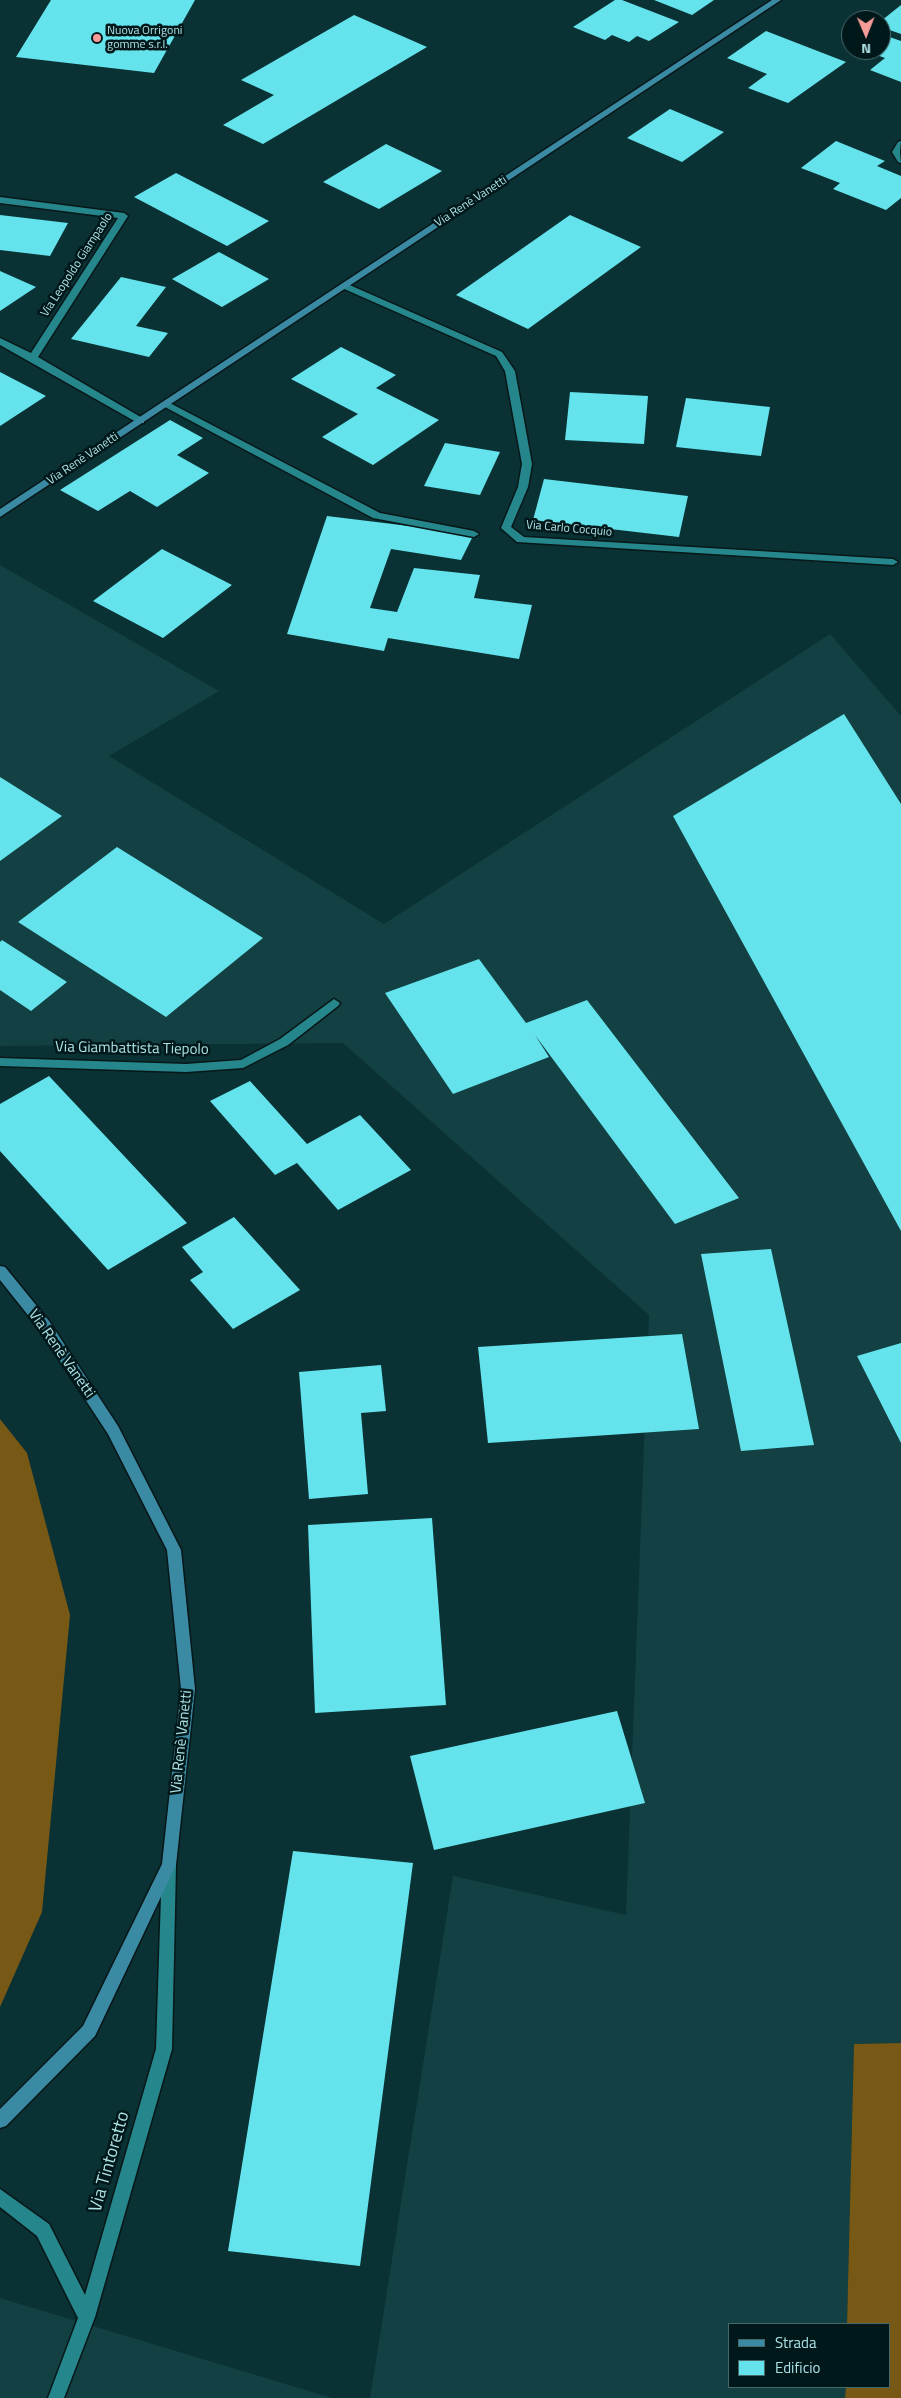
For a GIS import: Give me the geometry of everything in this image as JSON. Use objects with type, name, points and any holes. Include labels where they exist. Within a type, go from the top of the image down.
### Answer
[{"type":"street","name":"Via Renè Vanetti","points":[[0,514],[776,0]]},
{"type":"street","points":[[901,144],[896,152],[901,160]]},
{"type":"street","name":"Via Leopoldo Giampaolo","points":[[0,200],[124,216],[33,358]]},
{"type":"street","name":"Via Carlo Cocquio","points":[[345,286],[499,354],[510,371],[527,464],[523,487],[506,528],[522,540],[893,562]]},
{"type":"street","points":[[0,341],[141,421]]},
{"type":"street","points":[[166,404],[377,516],[474,534]]},
{"type":"street","name":"Via Giambattista Tiepolo","points":[[0,1062],[186,1068],[243,1064],[284,1042],[334,1003]]},
{"type":"street","name":"Via Renè Vanetti","points":[[0,1271],[44,1325],[113,1430],[174,1550],[188,1689],[168,1865],[89,2032],[0,2120]]},
{"type":"street","name":"Via Tintoretto","points":[[86,2317],[164,2048],[168,1865]]},
{"type":"street","points":[[0,2197],[43,2230],[86,2317],[56,2398]]},
{"type":"shaded area","points":[[0,565],[219,691],[109,756],[384,924],[830,634],[901,716],[901,2043],[854,2044],[847,2323],[728,2323],[728,2388],[846,2388],[845,2398],[370,2398],[453,1876],[626,1915],[649,1315],[343,1043],[0,1046]]},
{"type":"shaded area","points":[[0,1419],[27,1453],[70,1615],[42,1912],[0,2007]]},
{"type":"shaded area","points":[[901,2043],[901,2398],[845,2398],[846,2388],[891,2388],[891,2323],[847,2323],[854,2044]]},
{"type":"shaded area","points":[[0,2298],[332,2398],[0,2398]]},
{"type":"building","points":[[51,0],[195,0],[154,73],[16,57]]},
{"type":"building","points":[[615,0],[622,0],[679,22],[649,41],[637,36],[629,42],[612,35],[605,40],[573,27]]},
{"type":"building","points":[[654,0],[714,0],[692,15]]},
{"type":"building","points":[[901,5],[901,34],[891,30],[891,13]]},
{"type":"building","points":[[354,15],[427,47],[263,144],[223,125],[274,95],[241,80]]},
{"type":"building","points":[[766,31],[846,62],[788,103],[748,88],[767,74],[727,58]]},
{"type":"building","points":[[891,38],[901,41],[901,82],[870,70],[882,60],[891,60]]},
{"type":"building","points":[[670,109],[724,132],[682,162],[627,138]]},
{"type":"building","points":[[836,141],[885,161],[877,166],[901,176],[901,198],[886,210],[833,189],[840,183],[801,168]]},
{"type":"building","points":[[386,144],[442,171],[379,209],[323,182]]},
{"type":"building","points":[[176,173],[269,221],[227,246],[134,197]]},
{"type":"building","points":[[0,215],[68,223],[50,256],[0,250]]},
{"type":"building","points":[[570,215],[641,247],[528,329],[456,295]]},
{"type":"building","points":[[219,252],[269,279],[222,307],[172,279]]},
{"type":"building","points":[[0,271],[36,287],[0,311]]},
{"type":"building","points":[[121,277],[166,287],[136,326],[168,333],[149,357],[71,339]]},
{"type":"building","points":[[341,347],[396,375],[376,388],[439,420],[373,465],[322,437],[358,414],[291,379]]},
{"type":"building","points":[[0,372],[46,396],[0,426]]},
{"type":"building","points":[[570,392],[648,396],[644,444],[565,440]]},
{"type":"building","points":[[686,398],[770,407],[761,456],[676,447]]},
{"type":"building","points":[[170,420],[203,438],[177,455],[209,473],[157,507],[130,491],[98,511],[60,490]]},
{"type":"building","points":[[445,443],[500,452],[480,495],[424,486]]},
{"type":"building","points":[[544,479],[688,496],[679,537],[533,520]]},
{"type":"building","points":[[327,516],[474,534],[461,560],[391,549],[370,608],[397,612],[414,568],[480,575],[474,598],[532,605],[519,659],[388,638],[384,651],[287,634]]},
{"type":"building","points":[[162,549],[232,585],[163,638],[93,601]]},
{"type":"building","points":[[844,714],[901,804],[901,1231],[673,816]]},
{"type":"building","points":[[0,777],[62,816],[0,861]]},
{"type":"building","points":[[117,847],[263,938],[166,1017],[18,922]]},
{"type":"building","points":[[2,940],[67,982],[31,1011],[0,990],[0,942]]},
{"type":"building","points":[[479,959],[526,1023],[587,1000],[739,1198],[675,1224],[535,1035],[549,1057],[453,1094],[385,993]]},
{"type":"building","points":[[49,1076],[187,1223],[108,1270],[0,1151],[0,1104]]},
{"type":"building","points":[[250,1081],[307,1144],[360,1115],[411,1170],[338,1210],[297,1163],[275,1175],[210,1101]]},
{"type":"building","points":[[234,1217],[300,1290],[233,1329],[190,1280],[203,1272],[182,1247]]},
{"type":"building","points":[[771,1249],[814,1445],[741,1451],[701,1254]]},
{"type":"building","points":[[682,1334],[699,1429],[488,1443],[478,1347]]},
{"type":"building","points":[[901,1343],[901,1443],[857,1356]]},
{"type":"building","points":[[381,1365],[386,1411],[361,1413],[368,1494],[309,1499],[299,1372]]},
{"type":"building","points":[[432,1518],[446,1705],[315,1713],[308,1525]]},
{"type":"building","points":[[617,1711],[645,1803],[434,1850],[410,1756]]},
{"type":"building","points":[[293,1851],[413,1863],[360,2266],[228,2251]]},
{"type":"place","name":"Nuova Orrigoni gomme s.r.l.","points":[[97,38]]}]
